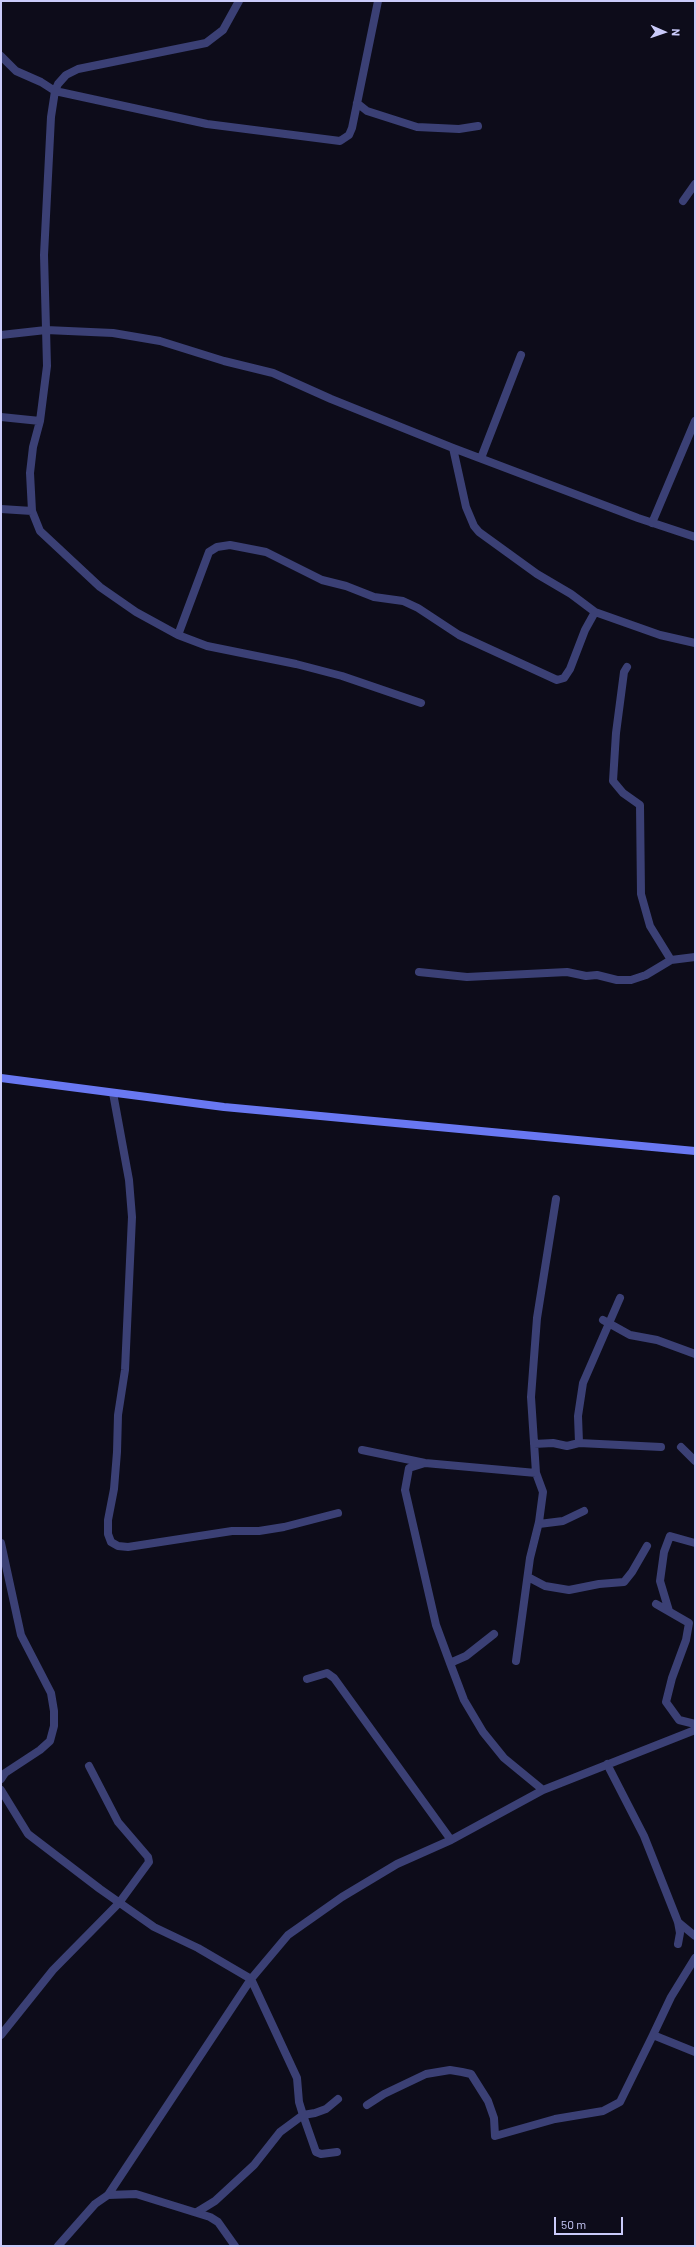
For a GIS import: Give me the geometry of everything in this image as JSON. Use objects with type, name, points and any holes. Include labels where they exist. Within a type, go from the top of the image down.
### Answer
[{"type":"street","points":[[239,1],[223,30],[206,43],[78,69],[66,75],[58,84],[55,91],[51,117],[44,255],[47,366],[40,422],[33,447],[30,473],[32,511],[40,530],[100,586],[136,612],[178,635],[207,646],[296,664],[342,676],[421,703]]},
{"type":"street","points":[[1,56],[10,68],[41,82],[55,91],[207,124],[293,134],[331,141],[344,139],[352,128],[378,1]]},
{"type":"street","points":[[357,103],[367,112],[428,128],[459,129],[478,126]]},
{"type":"street","points":[[355,115],[367,112]]},
{"type":"street","points":[[683,201],[695,184]]},
{"type":"street","points":[[1,335],[46,330],[112,333],[160,341],[273,373],[332,400],[453,448],[652,523],[695,537]]},
{"type":"street","points":[[481,458],[521,355]]},
{"type":"street","points":[[1,417],[40,422]]},
{"type":"street","points":[[652,523],[695,420]]},
{"type":"street","points":[[453,448],[469,516],[479,532],[537,574],[571,594],[595,612],[660,635],[695,643]]},
{"type":"street","points":[[1,509],[32,511]]},
{"type":"street","points":[[178,635],[209,552],[218,547],[230,545],[266,552],[322,580],[346,586],[374,597],[403,601],[418,608],[460,635],[558,680],[564,678],[570,669],[585,630],[595,612]]},
{"type":"street","points":[[627,667],[624,672],[616,733],[613,781],[623,793],[640,804],[642,894],[650,926],[671,960]]},
{"type":"street","points":[[419,972],[467,977],[567,972],[586,976],[597,974],[617,980],[631,980],[646,975],[671,960],[695,957]]},
{"type":"street","points":[[1,1078],[224,1107],[695,1151]]},
{"type":"street","points":[[113,1093],[129,1180],[132,1217],[125,1370],[118,1415],[114,1489],[108,1520],[108,1534],[111,1542],[118,1546],[128,1547],[232,1531],[259,1531],[284,1527],[338,1512]]},
{"type":"street","points":[[516,1662],[530,1558],[538,1524],[543,1492],[536,1473],[531,1397],[537,1318],[556,1199]]},
{"type":"street","points":[[579,1443],[578,1416],[582,1383],[606,1322],[610,1318],[620,1298]]},
{"type":"street","points":[[606,1322],[630,1335],[657,1340],[695,1354]]},
{"type":"street","points":[[534,1444],[553,1443],[567,1446],[579,1443],[661,1447]]},
{"type":"street","points":[[681,1447],[695,1461]]},
{"type":"street","points":[[362,1450],[425,1463],[536,1473]]},
{"type":"street","points":[[425,1463],[409,1468],[405,1490],[436,1625],[464,1700],[483,1732],[504,1758],[543,1790]]},
{"type":"street","points":[[538,1524],[563,1521],[584,1511]]},
{"type":"street","points":[[669,1611],[660,1581],[664,1552],[670,1536],[695,1543]]},
{"type":"street","points":[[1,1543],[21,1635],[51,1693],[54,1711],[54,1726],[50,1741],[40,1750],[5,1772],[1,1779]]},
{"type":"street","points":[[528,1577],[545,1586],[569,1590],[599,1584],[624,1582],[632,1572],[646,1546]]},
{"type":"street","points":[[656,1604],[689,1623],[686,1640],[666,1702],[679,1720],[695,1724]]},
{"type":"street","points":[[450,1663],[466,1656],[494,1634]]},
{"type":"street","points":[[307,1679],[328,1673],[334,1678],[451,1840]]},
{"type":"street","points":[[58,2246],[95,2204],[108,2195],[251,1979],[288,1935],[336,1901],[397,1864],[451,1840],[543,1790],[695,1730]]},
{"type":"street","points":[[607,1764],[644,1836],[667,1899],[678,1922],[680,1933],[678,1944]]},
{"type":"street","points":[[1,2035],[53,1970],[119,1903],[148,1864],[149,1859],[118,1822],[89,1766]]},
{"type":"street","points":[[1,1790],[28,1834],[119,1903],[154,1927],[198,1948],[251,1979],[297,2078],[299,2102],[316,2152],[321,2154],[337,2152]]},
{"type":"street","points":[[678,1922],[695,1936]]},
{"type":"street","points":[[367,2105],[384,2094],[426,2074],[450,2070],[471,2074],[488,2101],[494,2118],[496,2136],[555,2119],[603,2111],[620,2102],[674,1990],[695,1958]]},
{"type":"street","points":[[653,2035],[695,2052]]},
{"type":"street","points":[[197,2212],[215,2201],[254,2165],[280,2132],[303,2114],[315,2113],[326,2109],[338,2100]]},
{"type":"street","points":[[108,2195],[136,2194],[210,2217],[218,2222],[235,2246]]}]
